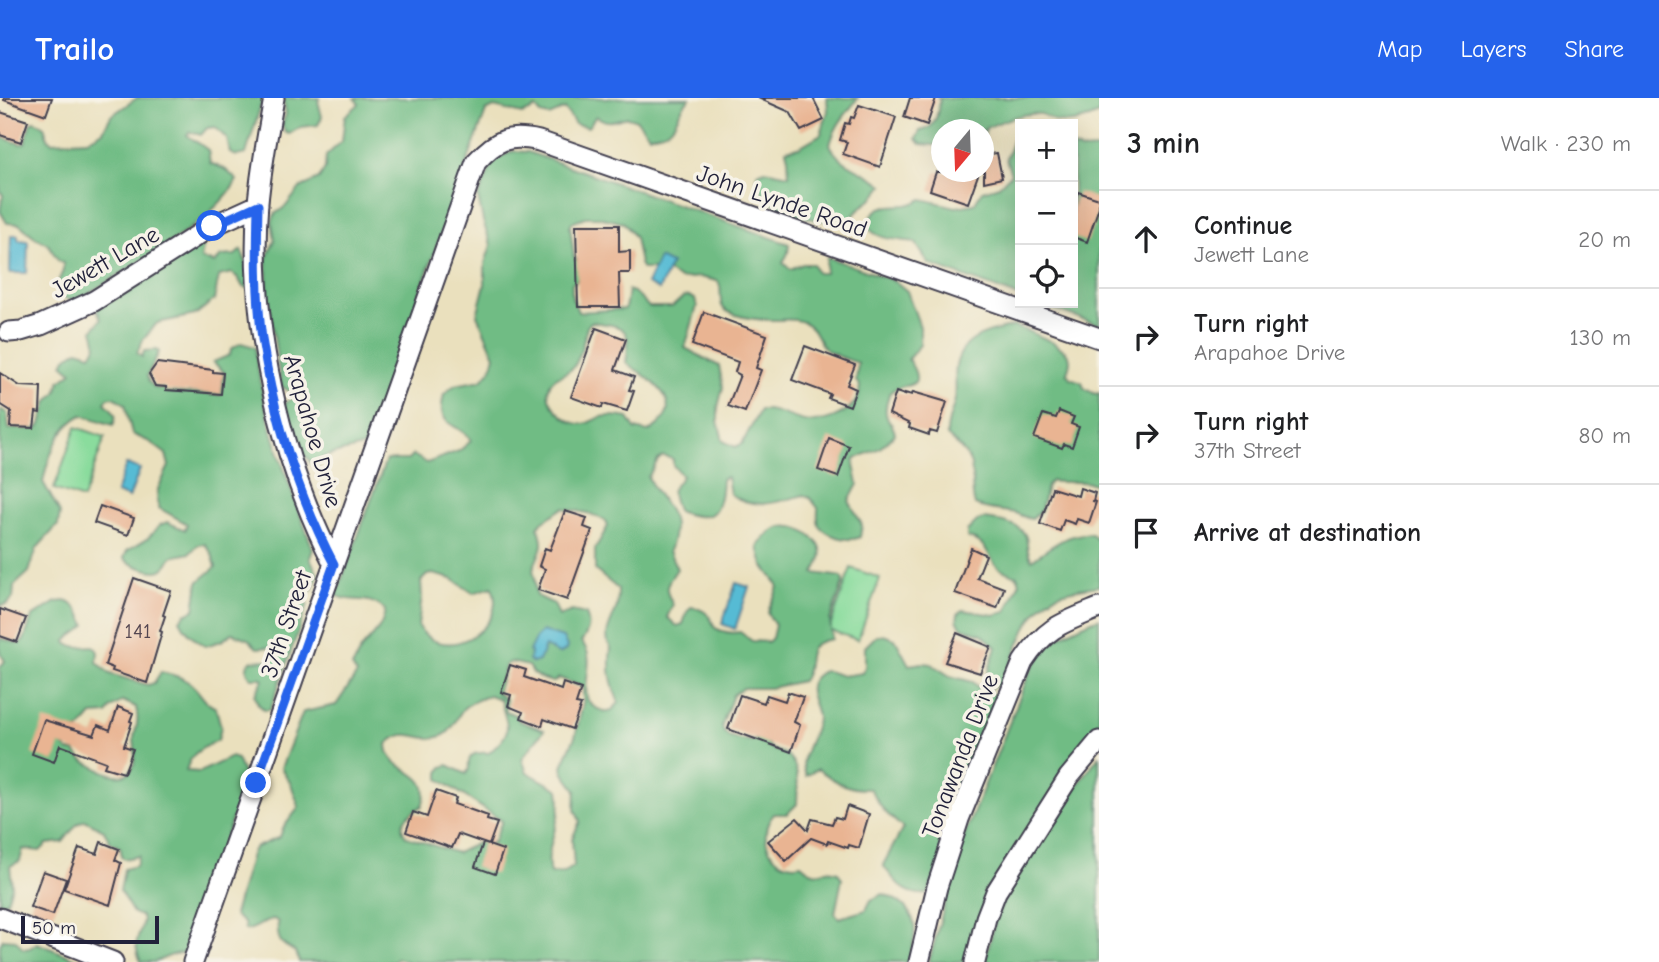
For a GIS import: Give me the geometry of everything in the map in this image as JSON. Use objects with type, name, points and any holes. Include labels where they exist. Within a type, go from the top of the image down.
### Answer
[{"type":"street","name":"Arapahoe Drive","points":[[274,98],[258,205],[257,259],[262,338],[278,416],[313,523],[334,564]]},
{"type":"street","name":"John Lynde Road","points":[[468,183],[476,162],[491,146],[511,137],[528,138],[1099,338]]},
{"type":"street","name":"37th Street","points":[[193,962],[468,183]]},
{"type":"street","name":"Jewett Lane","points":[[9,332],[41,324],[94,301],[212,226],[258,205]]},
{"type":"street","name":"Tonawanda Drive","points":[[919,962],[937,887],[959,819],[1023,662],[1037,640],[1057,625],[1099,608]]},
{"type":"street","points":[[975,962],[986,918],[996,892],[1069,777],[1099,741]]},
{"type":"street","points":[[0,918],[113,962]]},
{"type":"green space","points":[[137,98],[263,98],[246,154],[237,156],[230,153],[227,139],[215,127],[207,128],[201,135],[189,132],[187,135],[208,150],[210,163],[225,169],[237,180],[225,197],[188,230],[140,262],[76,301],[64,298],[56,286],[63,271],[63,263],[59,262],[48,244],[19,224],[7,223],[0,211],[3,195],[0,191],[0,137],[25,143],[33,121],[44,127],[51,142],[87,140],[103,131],[111,116]]},
{"type":"green space","points":[[283,98],[320,98],[318,101],[322,117],[318,125],[301,127],[289,134],[285,132],[282,125],[286,114]]},
{"type":"green space","points":[[354,98],[690,98],[672,127],[649,135],[637,120],[628,117],[609,121],[596,116],[588,127],[575,124],[565,109],[549,116],[541,114],[536,108],[523,114],[494,107],[486,111],[364,446],[327,456],[322,458],[318,466],[312,466],[308,458],[299,454],[284,404],[292,398],[292,393],[281,386],[268,295],[266,259],[275,240],[272,222],[275,214],[286,206],[300,188],[319,179],[325,168],[326,156],[342,141],[345,116],[359,104]]},
{"type":"green space","points":[[827,98],[858,98],[838,125],[830,144],[839,158],[883,185],[852,218],[840,221],[809,218],[778,206],[766,197],[759,186],[757,173],[765,170],[789,175],[786,150],[799,147],[821,134],[828,111]]},
{"type":"green space","points":[[938,98],[1099,98],[1099,114],[1078,121],[1026,114],[994,125],[994,119],[935,119],[940,100]]},
{"type":"green space","points":[[930,127],[931,145],[921,144],[916,139],[920,131]]},
{"type":"green space","points":[[1015,134],[1015,295],[929,264],[915,242],[883,237],[868,227],[876,210],[883,207],[906,205],[922,199],[956,207],[974,204],[982,191],[999,186],[1011,174],[1006,159]]},
{"type":"green space","points":[[1078,149],[1099,149],[1099,325],[1050,308],[1078,308]]},
{"type":"green space","points":[[513,151],[528,152],[789,244],[783,263],[790,269],[803,264],[813,264],[817,273],[825,273],[827,257],[895,281],[907,291],[920,327],[920,345],[908,359],[916,377],[915,382],[895,389],[888,398],[886,412],[895,434],[880,448],[855,459],[858,484],[849,501],[862,525],[860,537],[844,539],[822,529],[819,525],[818,508],[804,495],[766,504],[748,502],[730,494],[727,477],[722,479],[719,501],[712,513],[706,516],[689,515],[677,511],[671,491],[682,476],[673,465],[673,459],[663,456],[648,477],[673,518],[673,538],[669,551],[677,569],[667,586],[673,605],[667,617],[677,626],[683,624],[691,607],[706,613],[715,628],[730,633],[740,632],[752,641],[768,642],[772,638],[775,625],[768,614],[778,585],[763,565],[758,547],[776,529],[791,527],[805,532],[819,544],[821,552],[814,573],[842,577],[843,583],[830,620],[832,639],[821,641],[811,649],[802,681],[770,688],[743,688],[733,695],[722,725],[723,731],[740,740],[754,741],[767,731],[769,746],[788,756],[795,766],[798,782],[797,804],[787,814],[774,814],[766,832],[766,841],[775,857],[791,865],[801,864],[817,873],[828,870],[838,872],[842,879],[835,913],[839,918],[866,910],[871,900],[883,894],[903,905],[913,920],[915,929],[908,962],[409,962],[396,958],[394,962],[299,962],[294,952],[280,939],[278,922],[274,919],[245,930],[244,923],[234,915],[254,848],[280,837],[283,828],[299,807],[291,784],[281,768],[303,712],[336,705],[357,674],[352,667],[360,652],[382,622],[385,610],[378,605],[336,595],[386,460],[408,460],[413,455],[427,463],[459,451],[471,441],[447,421],[442,406],[444,394],[455,385],[482,380],[491,369],[495,356],[477,315],[485,284],[485,263],[491,245],[478,197],[492,164]],"holes":[[[585,217],[598,217],[624,223],[635,238],[643,269],[663,269],[680,279],[699,277],[718,281],[722,305],[727,311],[744,317],[796,320],[807,324],[826,350],[858,363],[856,381],[860,386],[859,396],[842,413],[811,422],[760,410],[742,444],[735,447],[723,441],[718,421],[723,387],[719,366],[685,348],[697,306],[695,299],[683,297],[672,307],[649,307],[634,292],[628,290],[625,309],[578,312],[572,297],[572,283],[588,272],[574,257],[570,226],[574,221]],[[591,322],[612,325],[624,331],[628,342],[626,363],[664,394],[667,412],[661,422],[648,432],[635,429],[628,418],[618,416],[601,417],[583,424],[563,416],[550,399],[549,387],[554,379],[573,367],[580,354],[587,327]],[[563,508],[605,520],[608,526],[595,549],[595,570],[618,589],[617,606],[607,638],[611,648],[611,676],[619,703],[610,712],[596,708],[586,693],[589,661],[581,642],[588,629],[586,614],[572,611],[559,616],[554,604],[537,596],[533,570],[542,545],[538,527]],[[433,574],[452,579],[473,593],[492,587],[495,603],[491,617],[482,629],[470,638],[455,643],[441,643],[428,637],[418,625],[421,581],[427,575]],[[511,662],[528,666],[542,679],[554,682],[559,678],[583,687],[583,704],[575,737],[562,766],[563,772],[576,790],[575,810],[580,821],[572,839],[574,866],[564,873],[550,874],[549,863],[559,813],[559,790],[527,772],[522,759],[544,730],[519,721],[517,716],[506,711],[506,699],[497,693],[506,665]],[[489,695],[500,699],[507,723],[506,734],[489,753],[476,753],[471,757],[466,774],[448,765],[442,767],[439,779],[502,821],[493,843],[482,841],[457,853],[407,837],[403,832],[405,819],[422,806],[425,793],[418,778],[395,762],[389,754],[387,744],[402,735],[429,738],[444,735],[469,704]]]},
{"type":"green space","points":[[204,242],[201,259],[215,263],[221,256],[235,255],[241,250],[247,264],[249,288],[243,287],[232,273],[219,276],[214,300],[195,315],[157,323],[143,340],[137,353],[142,357],[144,351],[159,352],[147,376],[155,388],[164,389],[165,392],[221,395],[224,372],[213,362],[230,355],[231,349],[241,343],[255,347],[270,424],[313,549],[310,558],[318,575],[312,590],[308,592],[301,587],[297,597],[308,604],[270,710],[264,710],[258,704],[255,695],[263,680],[251,678],[247,666],[251,661],[269,660],[279,653],[278,647],[257,648],[248,639],[232,633],[223,640],[206,646],[191,636],[180,620],[194,610],[198,582],[216,567],[205,544],[198,545],[190,553],[171,557],[165,568],[155,571],[143,569],[124,558],[127,551],[148,538],[160,525],[167,522],[185,530],[187,524],[159,508],[157,502],[158,489],[169,466],[166,454],[150,442],[132,434],[125,404],[114,397],[108,398],[105,403],[115,415],[113,425],[82,415],[67,427],[56,444],[43,482],[60,513],[58,525],[37,548],[29,572],[14,586],[13,598],[0,606],[0,409],[7,413],[9,429],[37,429],[48,401],[56,393],[60,381],[72,372],[63,364],[66,358],[78,350],[91,354],[96,346],[93,330],[101,319],[96,307]]},
{"type":"green space","points":[[1014,326],[1044,338],[1065,351],[1070,358],[1067,373],[1070,378],[1082,382],[1084,388],[1095,394],[1099,393],[1099,486],[1051,481],[1047,486],[1041,510],[1032,519],[975,505],[970,461],[947,436],[955,399],[955,370],[959,356],[964,348],[978,337]]},
{"type":"green space","points":[[76,427],[105,437],[83,499],[54,489]]},
{"type":"green space","points":[[983,519],[1019,528],[1026,537],[1032,560],[1060,541],[1075,535],[1092,534],[1099,542],[1099,586],[1067,591],[1046,601],[1025,631],[1006,677],[1002,683],[990,689],[984,685],[996,647],[982,634],[962,628],[957,620],[958,614],[963,610],[994,615],[1006,612],[1020,582],[1017,576],[998,567],[982,545],[967,537],[967,531]]},
{"type":"green space","points":[[851,568],[880,578],[858,640],[829,630]]},
{"type":"green space","points":[[56,602],[73,604],[86,625],[66,641],[67,644],[78,647],[94,646],[98,652],[97,662],[110,674],[148,685],[154,683],[161,672],[178,677],[189,682],[216,708],[221,727],[218,740],[194,755],[186,771],[200,772],[231,757],[237,759],[247,777],[184,953],[154,962],[141,962],[136,944],[143,920],[141,916],[133,913],[120,891],[124,869],[136,866],[139,856],[124,859],[121,857],[121,848],[110,842],[104,830],[85,820],[77,824],[63,842],[47,844],[40,851],[23,849],[20,861],[10,866],[12,886],[7,901],[0,905],[0,667],[5,661],[0,653],[0,638],[19,644],[24,640],[32,617]],"holes":[[[123,701],[136,707],[135,758],[131,771],[126,774],[111,774],[101,770],[64,746],[73,730],[79,730],[92,715],[107,714],[111,708]]]},
{"type":"green space","points":[[1099,618],[1099,732],[1072,765],[969,962],[929,962],[961,844],[1029,674],[1042,653],[1058,638]]},
{"type":"green space","points":[[876,636],[895,639],[909,665],[931,664],[950,676],[973,682],[982,691],[1003,697],[928,894],[907,891],[883,865],[903,828],[884,811],[870,789],[842,784],[818,769],[806,776],[804,769],[803,762],[817,718],[810,692],[811,682],[824,671],[845,676],[862,673],[865,667],[865,647]]},
{"type":"green space","points":[[1099,756],[1099,962],[985,962],[996,917],[1008,891]]},
{"type":"green space","points":[[3,939],[16,940],[23,949],[37,943],[84,962],[0,962],[0,945]]},
{"type":"water","points":[[11,235],[18,235],[18,240],[28,241],[27,273],[10,273]]},
{"type":"water","points":[[659,258],[671,264],[659,290],[647,284]]},
{"type":"water","points":[[126,464],[140,469],[129,498],[116,493]]},
{"type":"water","points":[[736,583],[749,587],[735,629],[722,624]]},
{"type":"water","points":[[542,631],[563,638],[566,650],[559,654],[545,646],[539,661],[533,663],[529,660],[529,651]]},
{"type":"building","points":[[4,98],[52,98],[46,115]]},
{"type":"building","points":[[758,98],[813,98],[824,120],[801,131],[790,112]]},
{"type":"building","points":[[910,98],[936,98],[927,125],[904,117]]},
{"type":"building","points":[[859,105],[896,117],[880,167],[843,154],[847,142],[840,140],[845,123],[849,124],[851,117],[854,118]]},
{"type":"building","points":[[0,112],[28,121],[21,142],[0,135]]},
{"type":"building","points":[[994,153],[997,153],[1002,178],[994,180]]},
{"type":"building","points":[[933,182],[975,182],[968,203],[930,190]]},
{"type":"building","points":[[1078,192],[1099,199],[1099,207],[1087,242],[1078,239]]},
{"type":"building","points":[[576,225],[619,225],[619,252],[630,251],[630,273],[619,273],[620,307],[578,307]]},
{"type":"building","points":[[704,312],[767,335],[756,368],[761,370],[745,412],[728,406],[740,375],[735,372],[738,362],[692,345]]},
{"type":"building","points":[[596,328],[626,339],[615,370],[634,377],[629,390],[634,391],[627,411],[603,404],[602,408],[571,397]]},
{"type":"building","points":[[805,346],[855,365],[847,385],[856,389],[850,406],[828,398],[830,394],[792,380]]},
{"type":"building","points":[[157,363],[223,373],[221,394],[166,390],[166,387],[155,386],[149,374]]},
{"type":"building","points":[[0,373],[20,386],[41,387],[40,413],[36,412],[34,428],[10,427],[11,411],[0,404]]},
{"type":"building","points":[[896,392],[912,395],[913,392],[947,402],[937,433],[930,431],[929,435],[909,428],[910,424],[889,414]]},
{"type":"building","points":[[1059,411],[1074,417],[1071,424],[1079,427],[1072,447],[1064,444],[1062,448],[1034,438],[1043,414],[1056,418]]},
{"type":"building","points":[[829,438],[849,446],[838,477],[818,470]]},
{"type":"building","points":[[1052,488],[1078,496],[1080,488],[1095,493],[1093,501],[1096,502],[1089,523],[1077,519],[1075,524],[1064,520],[1060,531],[1040,524]]},
{"type":"building","points":[[100,506],[134,518],[128,535],[94,523]]},
{"type":"building","points":[[565,511],[587,518],[584,527],[592,530],[567,600],[538,590],[545,569],[539,566],[545,548],[550,550]]},
{"type":"building","points":[[971,548],[986,555],[977,578],[1004,588],[997,608],[955,593]]},
{"type":"building","points":[[134,578],[171,591],[147,683],[112,671],[113,668],[105,665]]},
{"type":"building","points":[[0,609],[26,618],[17,642],[0,636]]},
{"type":"building","points":[[957,633],[991,647],[980,673],[945,662]]},
{"type":"building","points":[[510,665],[526,670],[524,677],[561,690],[563,683],[581,689],[576,704],[581,705],[572,729],[544,719],[542,726],[521,718],[523,712],[508,706],[511,695],[501,692]]},
{"type":"building","points":[[788,692],[803,697],[794,722],[800,725],[791,752],[728,729],[740,695],[764,703],[767,695],[785,701]]},
{"type":"building","points":[[118,707],[133,713],[124,746],[133,749],[124,773],[104,767],[106,762],[60,745],[54,762],[32,754],[44,720],[94,735],[98,725],[110,730]]},
{"type":"building","points":[[436,791],[456,798],[454,804],[488,816],[487,820],[497,823],[489,845],[458,834],[452,848],[406,832],[413,812],[427,817]]},
{"type":"building","points":[[847,806],[869,814],[859,848],[849,845],[848,848],[828,841],[827,844],[811,838],[786,861],[768,841],[797,818],[808,830],[812,819],[832,824],[835,817],[843,819]]},
{"type":"building","points":[[101,842],[119,849],[115,860],[121,863],[110,905],[64,889],[79,848],[97,854]]},
{"type":"building","points":[[483,843],[503,850],[495,874],[475,867]]},
{"type":"building","points":[[43,871],[66,879],[53,915],[30,907]]},
{"type":"route","points":[[212,226],[258,205],[257,259],[262,338],[278,416],[313,523],[334,564],[256,783]]}]
